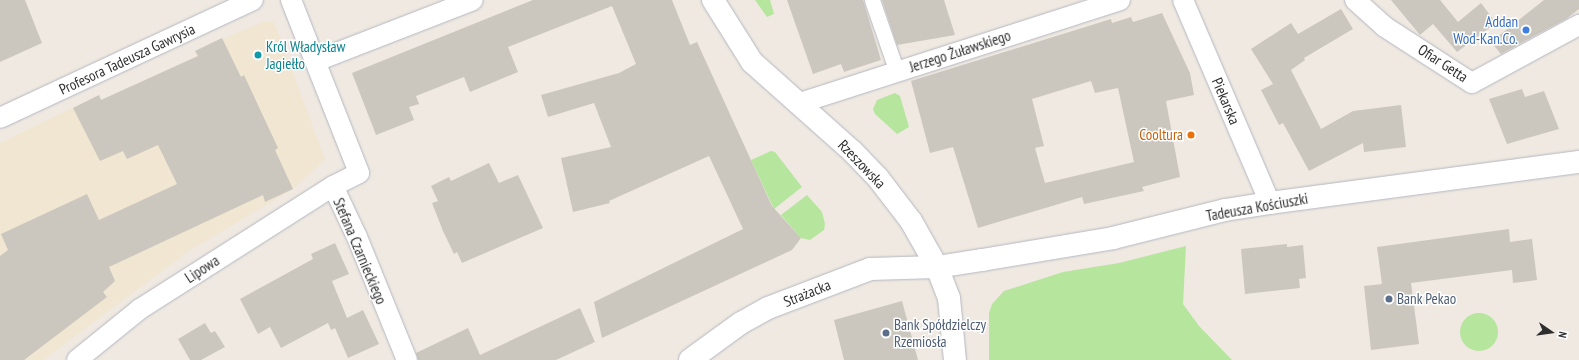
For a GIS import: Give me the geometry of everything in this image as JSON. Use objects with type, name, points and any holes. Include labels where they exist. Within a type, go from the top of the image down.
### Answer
[{"type":"street","name":"Profesora Tadeusza Gawrysia","points":[[0,118],[254,0]]},
{"type":"street","name":"Stefana Czarnieckiego","points":[[291,0],[359,173],[333,186],[357,237],[406,360]]},
{"type":"street","points":[[316,61],[473,0]]},
{"type":"street","name":"Rzeszowska","points":[[713,0],[752,62],[800,103],[878,178],[911,221],[937,266],[949,298],[955,360]]},
{"type":"street","points":[[872,0],[897,72]]},
{"type":"street","name":"Jerzego Żuławskiego","points":[[800,103],[1120,0]]},
{"type":"street","name":"Piekarska","points":[[1183,0],[1270,203]]},
{"type":"street","name":"Ofiar Getta","points":[[1355,0],[1385,27],[1472,83],[1579,25]]},
{"type":"street","name":"Tadeusza Kościuszki","points":[[937,266],[1113,238],[1224,210],[1579,162]]},
{"type":"street","name":"Lipowa","points":[[77,360],[140,309],[333,186]]},
{"type":"street","name":"Strażacka","points":[[690,360],[741,323],[768,308],[848,276],[870,268],[937,266]]},
{"type":"shaded area","points":[[265,21],[274,22],[325,159],[293,189],[189,251],[43,360],[0,360],[0,143],[99,95],[101,100],[197,56],[195,51]]},
{"type":"green space","points":[[755,0],[770,0],[774,14],[767,17]]},
{"type":"green space","points":[[895,93],[900,96],[909,127],[897,134],[875,114],[873,109],[877,100]]},
{"type":"green space","points":[[771,151],[775,152],[802,187],[774,209],[751,160]]},
{"type":"green space","points":[[807,195],[822,212],[825,224],[824,230],[810,240],[801,238],[781,215]]},
{"type":"green space","points":[[1186,246],[1183,304],[1199,326],[1232,360],[989,360],[989,313],[992,304],[1004,291],[1063,272],[1119,263]]},
{"type":"green space","points":[[1475,313],[1483,313],[1490,316],[1495,321],[1498,332],[1495,343],[1490,348],[1483,351],[1475,351],[1468,348],[1463,343],[1460,336],[1460,328],[1463,321],[1468,316]]},
{"type":"building","points":[[0,0],[25,0],[42,43],[0,62]]},
{"type":"building","points":[[533,0],[672,0],[690,45],[697,42],[772,206],[801,238],[792,250],[602,338],[594,302],[743,229],[709,156],[609,201],[610,203],[573,212],[561,158],[611,147],[594,103],[548,117],[541,95],[619,73],[636,64],[612,6],[508,47],[518,72],[470,92],[464,77],[416,96],[419,104],[409,107],[414,120],[376,135],[352,73]]},
{"type":"building","points":[[787,0],[863,0],[881,60],[844,72],[841,64],[813,74]]},
{"type":"building","points":[[882,0],[944,0],[955,35],[897,45]]},
{"type":"building","points":[[1391,0],[1440,0],[1458,22],[1481,3],[1496,23],[1457,52],[1433,24],[1420,35]]},
{"type":"building","points":[[1544,0],[1579,0],[1579,9],[1566,19],[1501,54],[1491,42]]},
{"type":"building","points":[[1341,9],[1353,29],[1304,58],[1305,60],[1291,70],[1321,129],[1353,111],[1401,105],[1406,147],[1364,152],[1363,143],[1309,171],[1283,123],[1279,125],[1261,90],[1273,84],[1251,49],[1291,23],[1298,34]]},
{"type":"building","points":[[1162,13],[1190,73],[1194,95],[1166,101],[1180,177],[1142,187],[1144,191],[1084,204],[1082,197],[978,228],[953,147],[930,153],[911,81],[1111,19],[1112,23],[1131,17],[1133,22]],"holes":[[[1091,81],[1095,93],[1118,88],[1134,162],[1045,183],[1035,148],[1044,146],[1032,99]]]},
{"type":"building","points":[[222,38],[241,77],[244,75],[278,148],[275,150],[293,189],[265,202],[263,195],[109,267],[115,281],[103,292],[107,297],[24,360],[0,360],[0,256],[8,250],[1,234],[87,194],[99,220],[177,184],[158,145],[127,159],[123,151],[100,161],[73,108],[99,95],[101,100],[198,56],[195,51]]},
{"type":"building","points":[[1522,89],[1525,97],[1544,91],[1559,129],[1507,144],[1489,99]]},
{"type":"building","points":[[489,163],[499,183],[518,175],[543,228],[462,263],[457,252],[454,254],[443,231],[432,203],[438,201],[431,186],[449,177],[451,181]]},
{"type":"building","name":"Bank Pekao","points":[[1509,229],[1510,242],[1532,239],[1537,280],[1513,283],[1512,270],[1411,283],[1419,344],[1371,350],[1364,286],[1382,284],[1377,247]]},
{"type":"building","points":[[335,243],[349,274],[332,281],[347,318],[363,310],[379,344],[348,358],[335,328],[331,330],[328,323],[281,348],[270,327],[258,334],[240,299],[313,259],[311,254]]},
{"type":"building","points":[[1287,244],[1287,247],[1303,245],[1306,278],[1299,279],[1300,288],[1245,294],[1241,249]]},
{"type":"building","points":[[902,301],[918,360],[844,360],[834,320]]},
{"type":"building","points":[[580,308],[595,342],[556,360],[418,360],[416,353],[468,328],[480,355]]},
{"type":"building","points":[[205,323],[211,333],[215,331],[225,347],[201,360],[190,360],[178,339]]},
{"type":"place","name":"Addan Wod-Kan.Co.","points":[[1526,30]]},
{"type":"place","name":"Król Władysław Jagiełło","points":[[258,55]]},
{"type":"place","name":"Cooltura","points":[[1191,135]]},
{"type":"place","name":"Bank Pekao","points":[[1389,299]]},
{"type":"place","name":"Bank Spółdzielczy Rzemiosła","points":[[886,333]]}]
